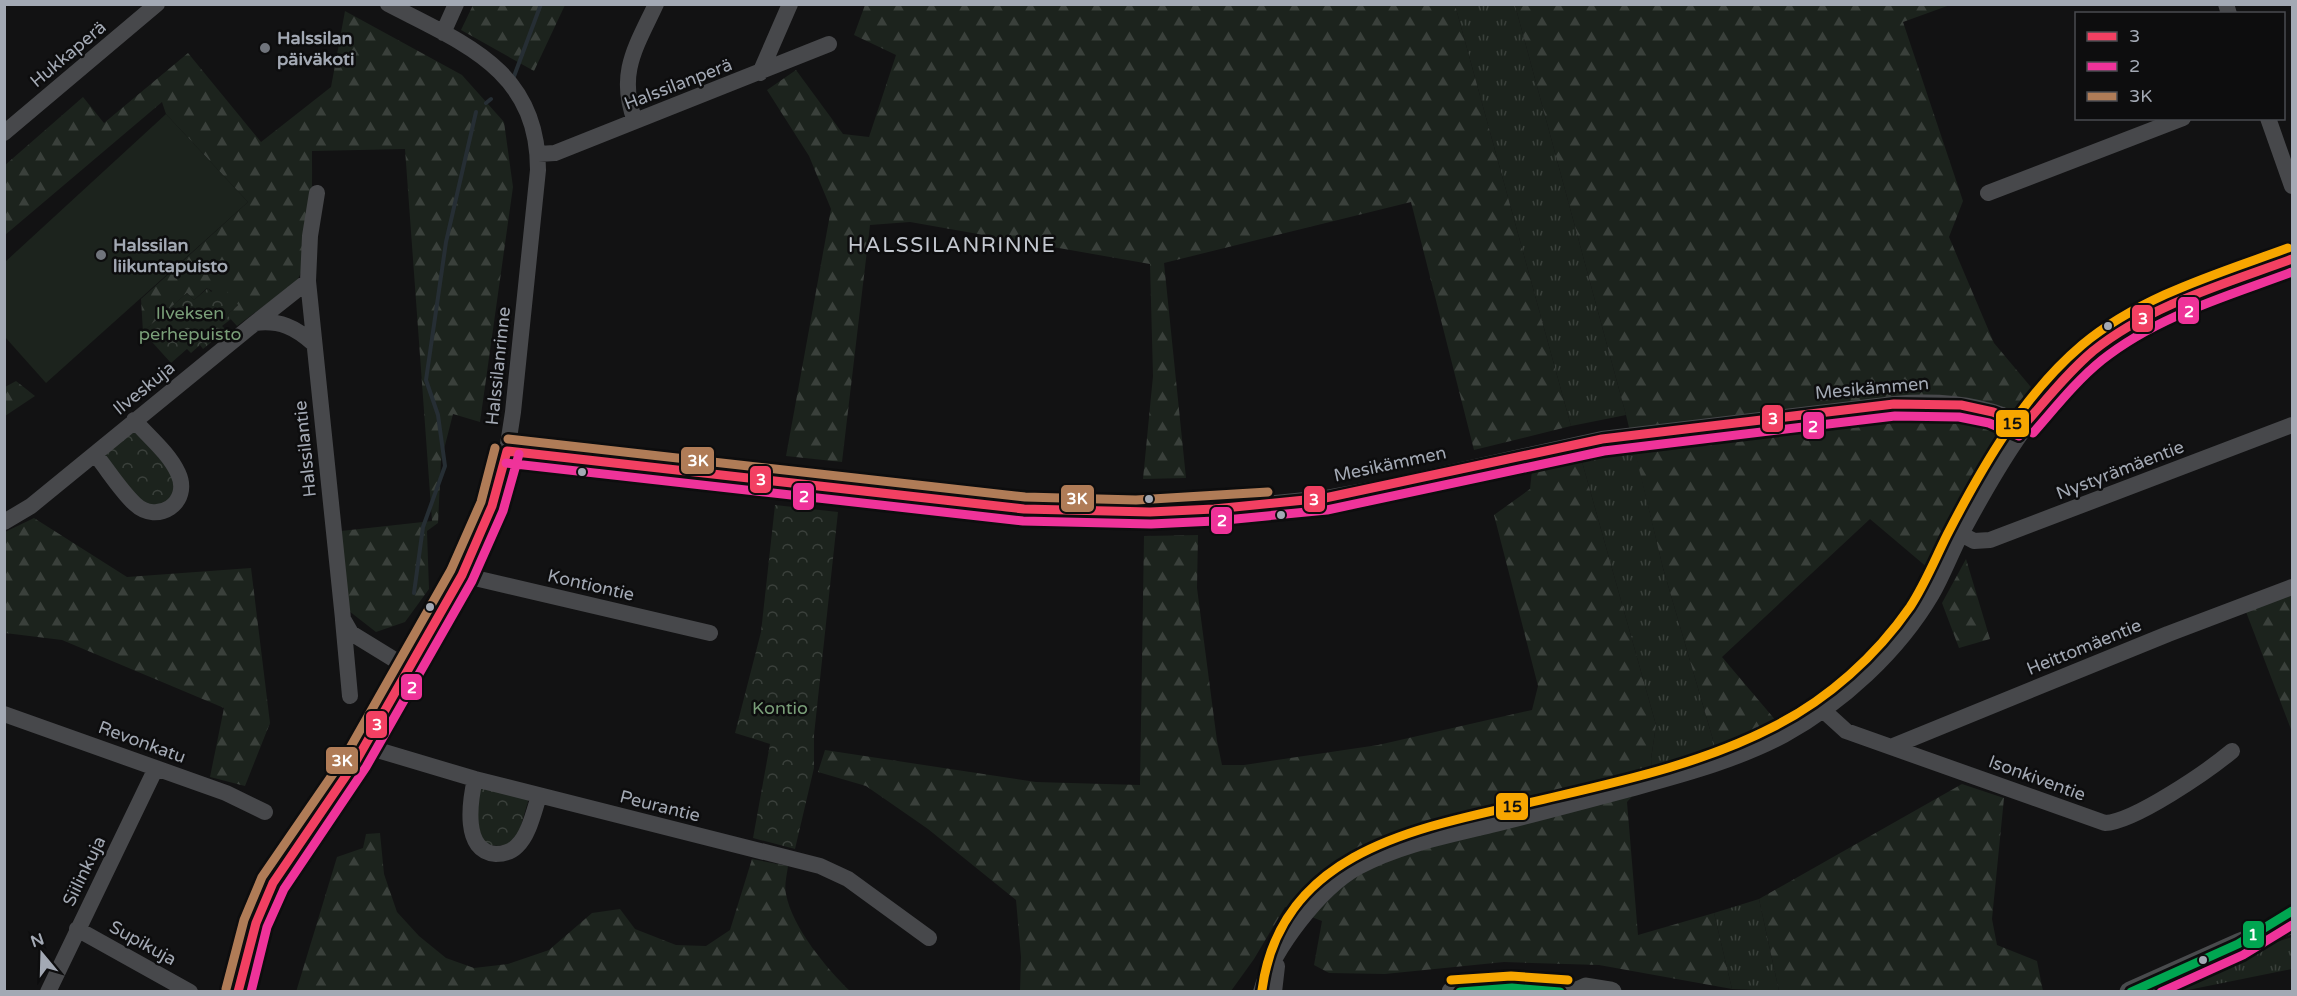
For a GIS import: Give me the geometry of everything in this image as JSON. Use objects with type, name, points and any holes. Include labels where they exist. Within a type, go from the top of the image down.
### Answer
[{"type":"main road","points":[[2238,944],[2292,911]]},
{"type":"main road","points":[[2130,992],[2238,944],[2292,923]]},
{"type":"main road","points":[[1452,992],[1512,988],[1567,992]]},
{"type":"main road","points":[[1577,992],[1586,988],[1611,992]]},
{"type":"street","name":"Hukkaperä","points":[[4,133],[157,4]]},
{"type":"street","name":"Halssilanrinne","points":[[238,992],[253,932],[273,883],[364,746],[462,575],[489,515],[507,451],[518,364],[538,154],[535,130],[512,84],[491,61],[388,4]]},
{"type":"street","points":[[443,33],[456,4]]},
{"type":"street","points":[[635,120],[630,106],[626,76],[630,61],[656,4]]},
{"type":"street","points":[[760,73],[790,4]]},
{"type":"street","name":"Halssilanperä","points":[[538,154],[555,153],[829,44]]},
{"type":"street","points":[[1988,194],[2178,120]]},
{"type":"street","points":[[2269,120],[2292,186]]},
{"type":"street","name":"Halssilantie","points":[[317,193],[309,236],[308,281],[350,696]]},
{"type":"street","points":[[1262,992],[1268,973],[1296,925],[1342,877],[1374,860],[1410,846],[1702,768],[1764,744],[1824,711],[1888,652],[1932,595],[1961,534],[2024,425],[2089,356],[2124,330],[2178,303],[2292,259]]},
{"type":"street","name":"Ilveskuja","points":[[4,522],[31,506],[134,420],[308,281]]},
{"type":"street","points":[[255,323],[274,321],[299,330],[314,344]]},
{"type":"street","name":"Mesikämmen","points":[[507,451],[1024,509],[1136,512],[1214,509],[1326,498],[1385,487],[1582,442],[1894,404],[1943,402],[1962,405],[2010,417],[2024,425]]},
{"type":"street","points":[[95,453],[136,506],[160,512],[170,508],[179,500],[183,488],[178,474],[134,420]]},
{"type":"street","name":"Nystyrämäentie","points":[[1961,534],[1974,541],[1990,540],[2292,425]]},
{"type":"street","name":"Kontiontie","points":[[462,575],[711,633]]},
{"type":"street","name":"Heittomäentie","points":[[1891,747],[2168,634],[2292,587]]},
{"type":"street","points":[[343,620],[351,633],[408,668]]},
{"type":"street","name":"Isonkiventie","points":[[1824,711],[1846,731],[2105,823],[2115,823],[2136,813],[2211,769],[2232,751]]},
{"type":"street","name":"Revonkatu","points":[[4,714],[226,793],[265,812]]},
{"type":"street","name":"Peurantie","points":[[364,746],[539,796],[820,866],[848,879],[929,938]]},
{"type":"street","name":"Siilinkuja","points":[[48,992],[156,768]]},
{"type":"street","points":[[475,779],[470,822],[479,845],[493,854],[504,854],[519,845],[539,796]]},
{"type":"street","name":"Supikuja","points":[[77,929],[190,992]]},
{"type":"street","points":[[1274,992],[1275,973],[1282,950]]},
{"type":"green space","points":[[473,4],[565,5],[534,71],[461,30]]},
{"type":"green space","points":[[865,5],[1455,5],[1571,426],[1474,450],[1411,202],[1164,263],[1186,478],[1143,479],[1153,376],[1150,264],[910,222],[870,225],[842,462],[786,456],[831,209],[809,156],[767,90],[796,70],[843,134],[869,137],[896,55],[854,35]]},
{"type":"green space","points":[[1455,5],[1515,5],[1626,415],[1571,426]]},
{"type":"green space","points":[[1515,5],[1950,5],[1903,22],[1963,201],[1949,237],[1994,343],[2040,398],[1935,574],[1870,519],[1722,657],[1783,729],[1718,757],[1663,568],[1626,415]]},
{"type":"green space","points":[[345,11],[462,75],[504,122],[513,187],[480,422],[453,414],[441,461],[438,523],[427,531],[429,589],[405,622],[376,632],[349,611],[341,531],[432,521],[405,149],[312,151],[311,219],[302,270],[296,282],[237,326],[227,315],[238,305],[207,288],[194,300],[187,293],[143,332],[141,299],[248,202],[166,114],[162,102],[5,235],[4,166],[83,97],[104,123],[188,53],[261,142],[331,87]]},
{"type":"green space","name":"Halssilan liikuntapuisto","points":[[166,114],[248,202],[46,383],[5,337],[5,262]]},
{"type":"green space","name":"Ilveksen perhepuisto","points":[[221,284],[238,305],[227,315],[231,319],[222,326],[226,330],[203,349],[200,345],[191,353],[187,349],[171,363],[143,332],[187,293],[194,300],[208,288],[211,292]]},
{"type":"green space","points":[[16,381],[35,396],[5,416],[5,387]]},
{"type":"green space","points":[[134,420],[172,463],[179,500],[148,511],[95,454]]},
{"type":"green space","points":[[1633,442],[1663,568],[1718,757],[1653,774],[1651,759],[1656,725],[1579,451]]},
{"type":"green space","points":[[1579,451],[1656,725],[1651,759],[1653,774],[1627,802],[1638,935],[1714,913],[1732,989],[1599,965],[1504,962],[1385,974],[1329,973],[1314,965],[1322,921],[1285,907],[1254,959],[1231,991],[1020,991],[1021,957],[1016,900],[928,829],[866,786],[818,772],[825,750],[1036,782],[1140,785],[1144,536],[1198,535],[1197,588],[1222,765],[1244,765],[1378,745],[1532,710],[1538,686],[1494,515],[1530,489],[1533,461]]},
{"type":"green space","name":"Kontio","points":[[775,505],[838,512],[814,735],[814,768],[795,849],[753,838],[770,744],[735,733],[761,632]]},
{"type":"green space","points":[[34,518],[127,577],[251,568],[270,723],[245,786],[210,777],[224,708],[62,640],[5,633],[5,532]]},
{"type":"green space","points":[[1966,559],[1990,639],[1959,648],[1942,603]]},
{"type":"green space","points":[[2292,586],[2292,732],[2243,604]]},
{"type":"green space","points":[[1962,784],[2004,798],[1992,919],[1997,945],[2037,961],[2043,991],[1779,991],[1759,899]]},
{"type":"green space","points":[[480,786],[529,798],[518,836],[513,843],[499,846],[488,844],[482,839],[478,831],[477,820]]},
{"type":"green space","points":[[380,833],[384,874],[397,912],[419,936],[446,958],[474,968],[508,964],[549,950],[592,913],[620,909],[635,929],[676,945],[706,946],[730,930],[752,859],[788,866],[785,891],[795,920],[821,959],[850,991],[296,992],[337,857],[363,848],[366,834]]},
{"type":"green space","points":[[1759,899],[1779,991],[1732,989],[1714,913]]},
{"type":"green space","points":[[2292,937],[2292,969],[2183,991],[2163,991],[2256,949]]},
{"type":"waterway","points":[[513,79],[541,4]]},
{"type":"waterway","points":[[486,103],[491,99]]},
{"type":"waterway","points":[[414,593],[423,527],[445,466],[438,415],[426,380],[446,242],[476,112]]},
{"type":"transit line","name":"15","points":[[1262,990],[1276,940],[1300,900],[1333,870],[1373,848],[1417,831],[1464,817],[1669,768],[1749,738],[1814,703],[1850,675],[1897,625],[1910,607],[1960,509],[1990,458],[2023,409],[2061,365],[2105,328],[2154,300],[2207,277],[2288,248]]},
{"type":"transit line","name":"3","points":[[2024,425],[2074,368],[2115,335],[2188,297],[2292,259]]},
{"type":"transit line","name":"2","points":[[2033,433],[2083,377],[2123,345],[2194,308],[2292,272]]},
{"type":"transit line","name":"3","points":[[507,451],[1024,509],[1150,512],[1214,509],[1325,498],[1602,439],[1894,404],[1961,405],[1993,412],[2024,425]]},
{"type":"transit line","name":"2","points":[[506,463],[1023,521],[1151,524],[1215,521],[1327,510],[1604,451],[1895,416],[1959,417],[1989,423],[2019,436]]},
{"type":"transit line","name":"3K","points":[[508,439],[1025,497],[1136,500],[1268,492]]},
{"type":"transit line","name":"3K","points":[[226,989],[244,920],[262,877],[346,755],[451,570],[481,502],[495,448]]},
{"type":"transit line","name":"3","points":[[238,992],[256,923],[273,883],[356,761],[462,575],[492,506],[507,451]]},
{"type":"transit line","name":"2","points":[[251,992],[267,927],[284,889],[366,767],[472,581],[503,511],[519,454]]},
{"type":"transit line","name":"1","points":[[2131,992],[2238,944],[2292,911]]},
{"type":"transit line","name":"2","points":[[2161,992],[2243,955],[2292,925]]},
{"type":"transit line","name":"15","points":[[1451,980],[1511,976],[1568,980]]},
{"type":"transit line","name":"1","points":[[1460,992],[1512,988],[1560,992]]},
{"type":"place","name":"Halssilan päiväkoti","points":[[265,48]]},
{"type":"place","name":"Halssilan liikuntapuisto","points":[[101,255]]},
{"type":"district","name":"HALSSILANRINNE","points":[[952,245]]}]
